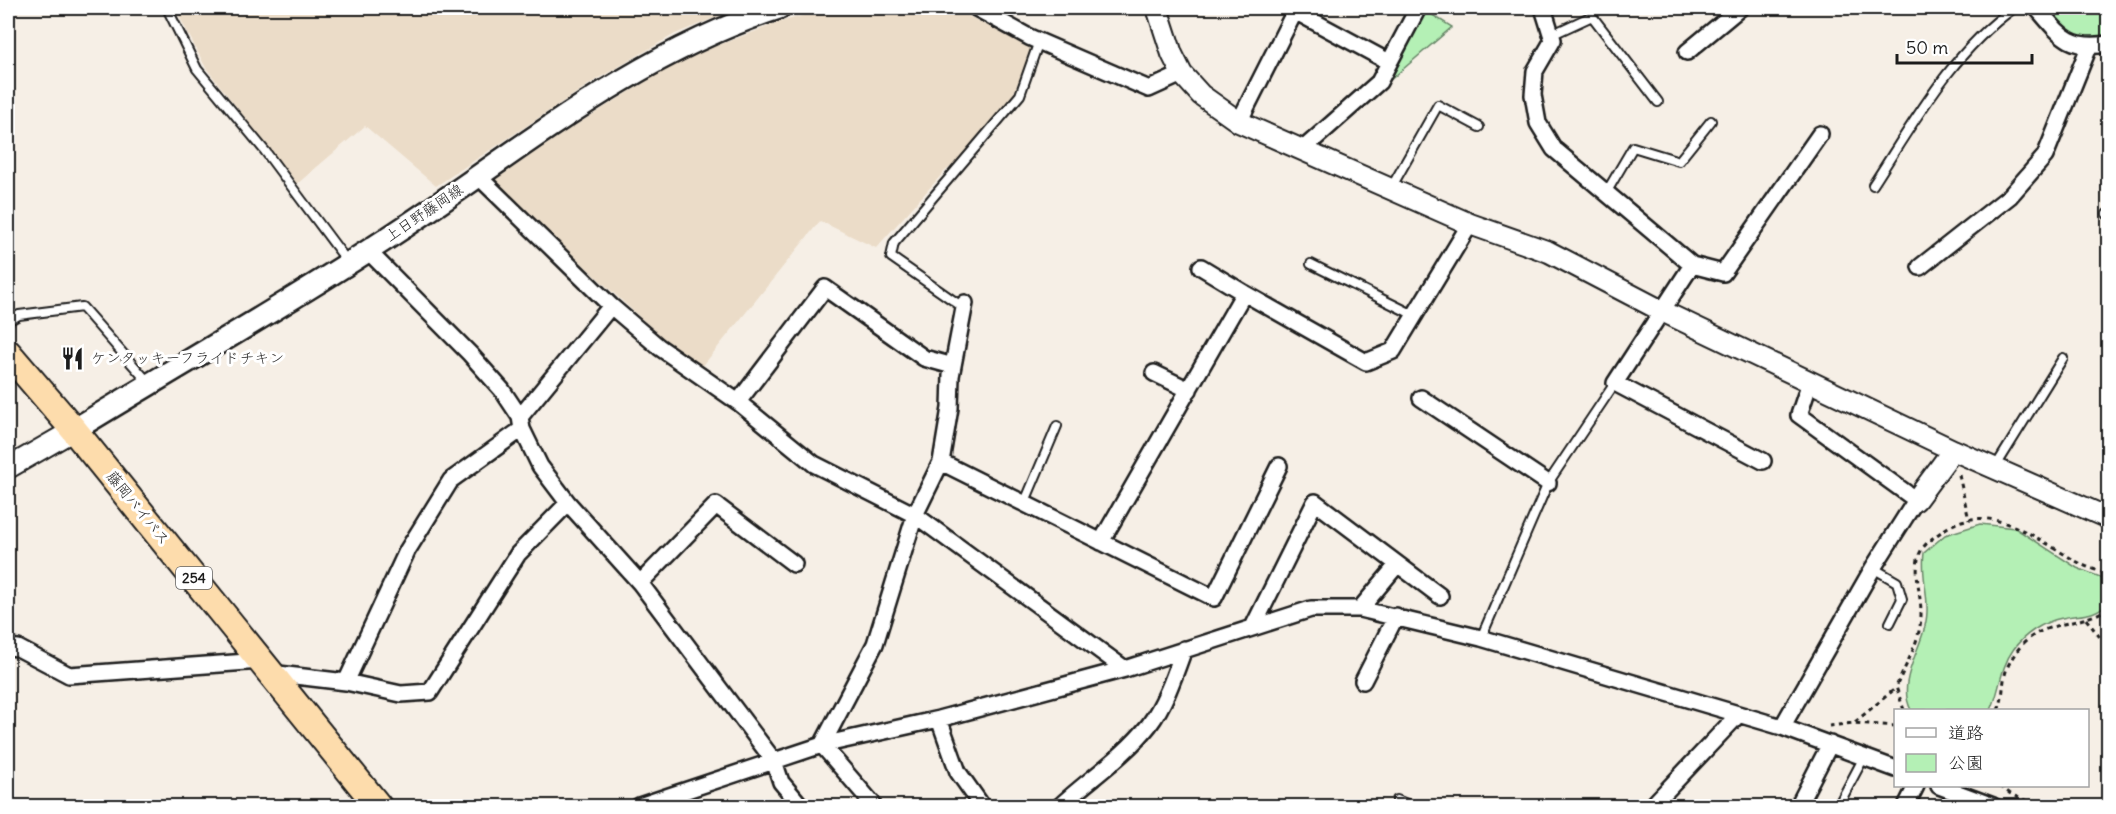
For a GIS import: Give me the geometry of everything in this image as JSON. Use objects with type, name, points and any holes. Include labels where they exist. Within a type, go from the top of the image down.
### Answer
[{"type":"highway","name":"藤岡バイパス","points":[[8,353],[74,429],[378,807]]},
{"type":"main road","name":"上日野藤岡線","points":[[74,429],[368,251],[555,123],[652,63],[730,25],[779,8]]},
{"type":"street","points":[[976,8],[1039,41],[1149,89],[1182,74]]},
{"type":"street","points":[[1158,8],[1172,54],[1182,74],[1201,95],[1239,122],[1470,224],[1549,252],[1664,312],[1953,450],[2109,518]]},
{"type":"street","points":[[1302,150],[1379,82],[1418,8]]},
{"type":"street","points":[[1543,8],[1552,40],[1535,70],[1533,95],[1538,123],[1554,149],[1692,266],[1723,273],[1820,134]]},
{"type":"street","points":[[1687,52],[1740,8]]},
{"type":"street","points":[[2037,8],[2064,40],[2089,47],[2109,44]]},
{"type":"street","points":[[1239,122],[1292,9],[1389,62]]},
{"type":"street","points":[[1920,267],[2010,196],[2045,156],[2089,47]]},
{"type":"street","points":[[479,177],[611,306],[659,347],[738,402],[814,465],[915,515],[1125,669]]},
{"type":"street","points":[[1201,267],[1366,362],[1393,351],[1470,224]]},
{"type":"street","points":[[368,251],[470,354],[521,423],[540,466],[568,503],[640,583],[774,761],[781,782],[801,807]]},
{"type":"street","points":[[1692,266],[1616,383],[1763,461]]},
{"type":"street","points":[[738,402],[825,288],[924,358],[953,366]]},
{"type":"street","points":[[1101,542],[1244,293]]},
{"type":"street","points":[[346,682],[407,551],[451,480],[521,423],[611,306]]},
{"type":"street","points":[[822,745],[875,644],[915,515],[941,462],[950,408],[953,366],[965,306]]},
{"type":"street","points":[[1154,373],[1189,390]]},
{"type":"street","points":[[1810,382],[1799,415],[1916,500]]},
{"type":"street","points":[[1421,398],[1548,483]]},
{"type":"street","points":[[8,468],[74,429]]},
{"type":"street","points":[[1782,728],[1873,568],[1916,500],[1953,450]]},
{"type":"street","points":[[941,462],[1214,598],[1279,466]]},
{"type":"street","points":[[1253,627],[1315,502],[1440,596]]},
{"type":"street","points":[[8,647],[18,648],[69,675],[266,667],[400,694],[430,692],[518,554],[568,503]]},
{"type":"street","points":[[640,583],[716,505],[794,564]]},
{"type":"street","points":[[1360,609],[1397,565]]},
{"type":"street","points":[[639,807],[822,745],[939,719],[1125,669],[1311,609],[1360,609],[1481,638],[1782,728],[1894,768]]},
{"type":"street","points":[[1363,681],[1395,616]]},
{"type":"street","points":[[1060,807],[1122,753],[1150,724],[1176,674],[1184,649]]},
{"type":"street","points":[[1652,807],[1738,715]]},
{"type":"street","points":[[939,719],[958,772],[982,807]]},
{"type":"street","points":[[1798,807],[1830,744]]},
{"type":"street","points":[[822,745],[872,802]]},
{"type":"street","points":[[1906,807],[1916,787]]},
{"type":"street","points":[[1942,787],[1993,807]]},
{"type":"lane","points":[[166,8],[197,69],[265,151],[348,262]]},
{"type":"lane","points":[[1873,185],[1961,56],[1987,27],[2014,8]]},
{"type":"lane","points":[[1551,35],[1592,16],[1658,102]]},
{"type":"lane","points":[[965,306],[891,257],[894,243],[1020,95],[1039,41]]},
{"type":"lane","points":[[1390,189],[1438,105],[1479,127]]},
{"type":"lane","points":[[1606,193],[1633,147],[1679,161],[1711,121]]},
{"type":"lane","points":[[1311,264],[1414,315]]},
{"type":"lane","points":[[8,321],[19,315],[82,308],[149,384]]},
{"type":"lane","points":[[1995,468],[2063,358]]},
{"type":"lane","points":[[1481,638],[1548,483],[1616,383]]},
{"type":"lane","points":[[1024,504],[1058,426]]},
{"type":"lane","points":[[1873,568],[1897,582],[1900,591],[1902,599],[1890,623]]},
{"type":"lane","points":[[1838,807],[1864,757]]},
{"type":"lane","points":[[1396,800],[1412,807]]},
{"type":"path","points":[[1953,450],[1969,520]]},
{"type":"path","points":[[1854,723],[1896,687],[1919,635],[1921,615],[1916,572],[1919,555],[1928,542],[1947,527],[1969,520],[1995,520],[2018,526],[2084,565],[2109,574]]},
{"type":"path","points":[[1999,709],[2002,703],[2002,684],[2017,650],[2032,635],[2051,626],[2086,619],[2109,609]]},
{"type":"path","points":[[2086,619],[2109,648]]},
{"type":"path","points":[[1896,687],[1903,709]]},
{"type":"path","points":[[1829,726],[1854,723],[1894,726]]},
{"type":"path","points":[[2001,787],[2012,795],[2040,807]]},
{"type":"shaded area","points":[[175,8],[738,8],[675,34],[597,79],[436,186],[365,126],[297,184],[206,68]]},
{"type":"shaded area","points":[[831,8],[953,8],[1033,49],[1012,97],[957,162],[945,171],[876,248],[820,221],[701,368],[659,335],[493,181],[571,128],[684,58],[780,22]]},
{"type":"green space","points":[[2050,8],[2108,8],[2108,27],[2102,39],[2077,36],[2060,23]]},
{"type":"green space","points":[[1426,11],[1452,27],[1388,82]]},
{"type":"green space","points":[[1980,524],[2015,528],[2077,568],[2108,580],[2108,602],[2103,607],[2093,613],[2048,622],[2023,639],[2013,650],[2005,664],[1991,709],[1911,709],[1907,698],[1909,674],[1922,637],[1927,612],[1924,553],[1945,535]]},
{"type":"place","name":"ケンタッキーフライドチキン","points":[[73,358]]}]
